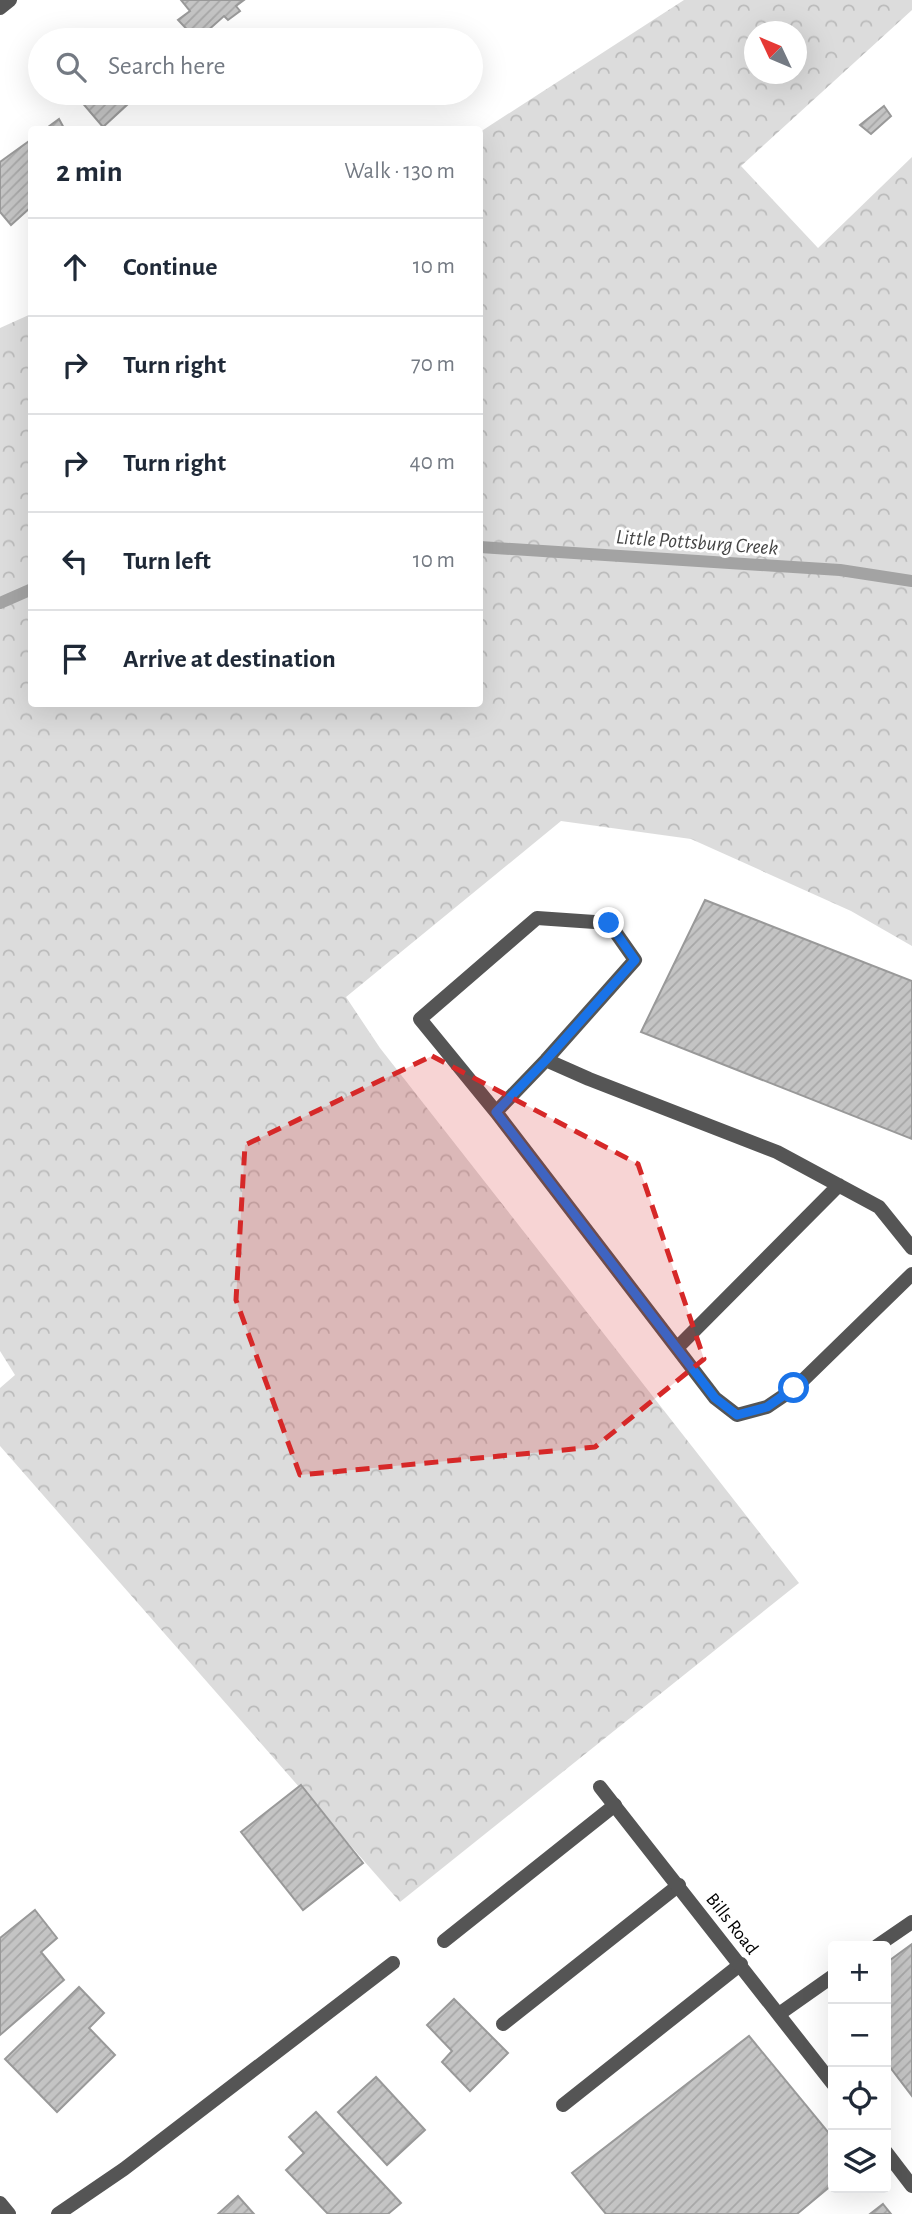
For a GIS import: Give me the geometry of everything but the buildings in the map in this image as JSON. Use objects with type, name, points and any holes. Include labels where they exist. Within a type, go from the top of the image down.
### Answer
[{"type":"street","points":[[0,8],[10,0]]},
{"type":"street","points":[[496,1112],[635,960],[609,923],[537,918],[420,1019],[496,1112],[715,1398],[737,1415],[767,1407],[794,1388],[912,1274]]},
{"type":"street","points":[[546,1060],[778,1152],[879,1207],[912,1248]]},
{"type":"street","points":[[677,1348],[839,1185]]},
{"type":"street","name":"Bills Road","points":[[600,1787],[828,2078]]},
{"type":"street","points":[[444,1941],[615,1805]]},
{"type":"street","points":[[503,2024],[679,1885]]},
{"type":"street","points":[[884,1941],[912,1922]]},
{"type":"street","points":[[58,2214],[124,2169],[393,1963]]},
{"type":"street","points":[[563,2105],[741,1964]]},
{"type":"street","points":[[779,2014],[828,1980]]},
{"type":"street","points":[[891,2159],[912,2186]]},
{"type":"street","points":[[0,2203],[9,2214]]},
{"type":"highlighted area","points":[[432,1056],[638,1164],[704,1359],[595,1447],[300,1475],[236,1300],[245,1145]]},
{"type":"green space","points":[[684,0],[912,0],[912,10],[741,166],[818,248],[912,157],[912,946],[851,911],[691,839],[561,821],[346,997],[380,1048],[799,1583],[400,1902],[0,1446],[0,1388],[15,1375],[0,1351],[0,328],[28,315],[28,707],[483,707],[483,130]]},
{"type":"waterway","name":"Little Pottsburg Creek","points":[[483,547],[840,570],[912,581]]},
{"type":"waterway","name":"Little Pottsburg Creek","points":[[0,603],[28,591]]},
{"type":"route","points":[[609,923],[635,960],[496,1112],[715,1398],[737,1415],[767,1407],[794,1388]]}]
